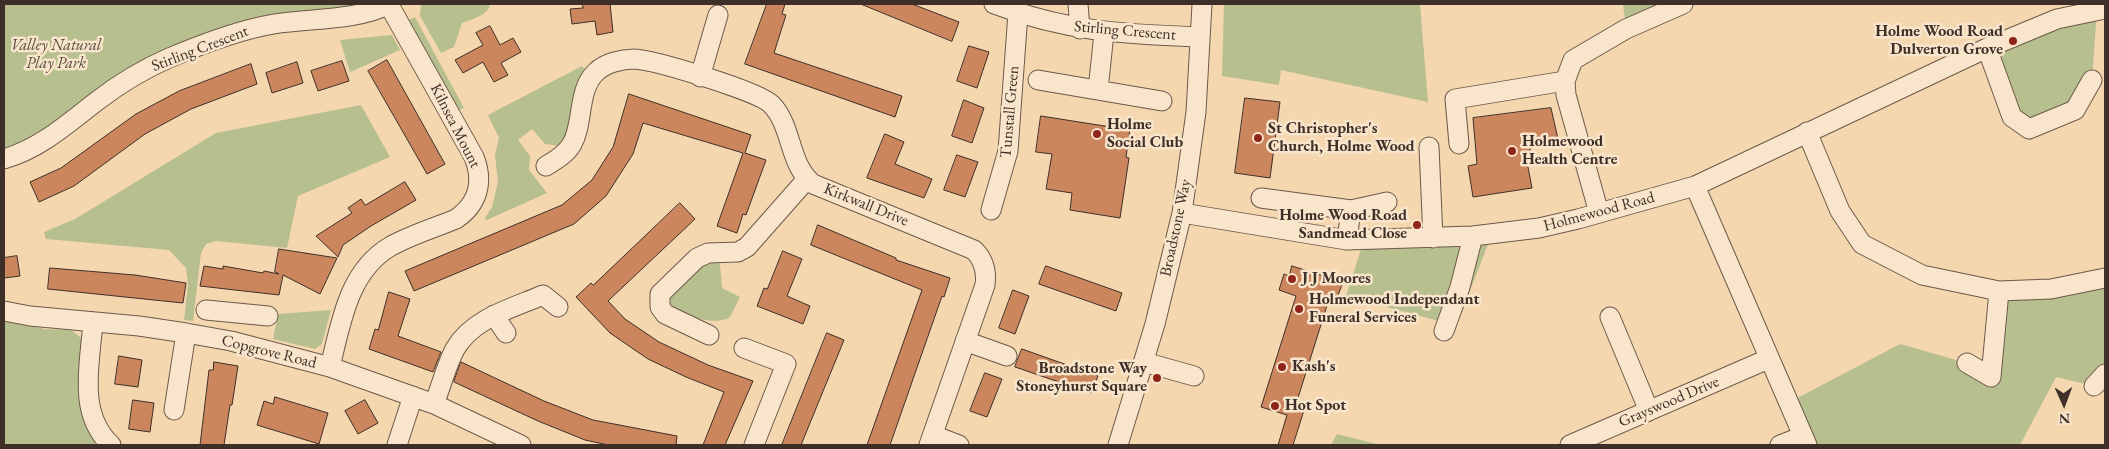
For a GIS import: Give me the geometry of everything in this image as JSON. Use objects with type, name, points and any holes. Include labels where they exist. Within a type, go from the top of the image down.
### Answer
[{"type":"street","name":"Stirling Crescent","points":[[4,159],[23,152],[52,136],[120,84],[168,58],[249,30],[288,22],[356,14],[390,4]]},
{"type":"street","name":"Kilnsea Mount","points":[[330,367],[351,291],[367,266],[391,247],[456,219],[464,213],[476,197],[479,187],[478,166],[470,149],[390,4]]},
{"type":"street","name":"Stirling Crescent","points":[[994,4],[1018,13],[1080,29],[1104,33],[1200,37]]},
{"type":"street","points":[[1078,4],[1080,29]]},
{"type":"street","name":"Broadstone Way","points":[[1118,445],[1144,362],[1182,214],[1196,112],[1202,4]]},
{"type":"street","points":[[1599,212],[1566,95],[1565,81],[1573,60],[1626,29],[1683,4]]},
{"type":"street","name":"Holmewood Road","points":[[1182,214],[1347,240],[1472,236],[1539,228],[1695,186],[1987,48],[2054,11],[2105,9]]},
{"type":"street","name":"Tunstall Green","points":[[991,210],[1008,151],[1018,13]]},
{"type":"street","points":[[700,77],[718,15]]},
{"type":"street","points":[[1098,90],[1104,33]]},
{"type":"street","points":[[1987,48],[2012,117],[2029,129],[2076,110],[2092,80]]},
{"type":"street","name":"Kirkwall Drive","points":[[546,166],[566,151],[572,143],[588,83],[596,72],[607,65],[626,60],[646,61],[761,97],[770,104],[784,123],[799,165],[807,179],[820,187],[974,250],[983,262],[986,277],[966,341],[931,440]]},
{"type":"street","points":[[1038,80],[1162,100]]},
{"type":"street","points":[[1460,144],[1455,99],[1565,81]]},
{"type":"street","points":[[1807,132],[1840,211],[1862,244],[1922,275],[1999,291],[2051,289],[2105,278]]},
{"type":"street","points":[[1429,147],[1432,238]]},
{"type":"street","points":[[709,335],[665,314],[659,303],[662,290],[697,258],[708,253],[738,252],[747,248],[807,179]]},
{"type":"street","points":[[1695,186],[1805,441],[1780,445]]},
{"type":"street","points":[[1260,198],[1351,210],[1388,202]]},
{"type":"street","points":[[1347,240],[1351,210]]},
{"type":"street","points":[[1444,331],[1460,287],[1472,236]]},
{"type":"street","points":[[1967,363],[1991,376],[1999,291]]},
{"type":"street","points":[[434,404],[455,349],[472,329],[494,316],[544,295],[558,308]]},
{"type":"street","points":[[206,310],[268,316]]},
{"type":"street","name":"Copgrove Road","points":[[4,311],[30,316],[186,333],[231,341],[330,367],[413,396],[521,445]]},
{"type":"street","points":[[231,341],[236,313]]},
{"type":"street","points":[[494,316],[506,333]]},
{"type":"street","points":[[1610,317],[1648,411]]},
{"type":"street","points":[[93,322],[88,403],[98,430],[111,445]]},
{"type":"street","points":[[174,410],[186,333]]},
{"type":"street","points":[[966,341],[1006,356]]},
{"type":"street","points":[[744,348],[786,364],[754,445]]},
{"type":"street","name":"Grayswood Drive","points":[[1570,445],[1768,359]]},
{"type":"street","points":[[1144,362],[1194,376]]},
{"type":"street","points":[[397,445],[413,396]]},
{"type":"street","points":[[931,440],[963,443]]},
{"type":"green space","name":"Valley Natural Play Park","points":[[4,4],[362,4],[340,9],[270,15],[149,57],[101,86],[53,124],[31,138],[4,149]]},
{"type":"green space","points":[[421,4],[490,4],[487,11],[483,14],[462,23],[454,47],[441,53],[420,16]]},
{"type":"green space","points":[[1224,4],[1420,4],[1428,102],[1281,70],[1279,85],[1222,76]]},
{"type":"green space","points":[[1623,4],[1683,4],[1626,29]]},
{"type":"green space","points":[[2097,10],[2092,80],[2075,110],[2029,129],[1987,48]]},
{"type":"green space","points":[[415,17],[464,108],[457,111],[409,20]]},
{"type":"green space","points":[[392,35],[400,50],[350,72],[340,40]]},
{"type":"green space","points":[[582,66],[587,71],[580,85],[567,128],[569,131],[560,146],[545,144],[532,129],[518,140],[530,156],[529,170],[547,193],[487,220],[485,218],[492,207],[498,182],[495,155],[499,138],[488,115]]},
{"type":"green space","points":[[361,105],[390,157],[298,196],[287,248],[216,241],[206,244],[201,253],[193,321],[184,320],[188,285],[186,268],[169,250],[46,239],[44,232],[75,219],[216,133]]},
{"type":"green space","points":[[1492,234],[1454,332],[1446,323],[1346,296],[1364,240]]},
{"type":"green space","points":[[717,261],[720,264],[722,288],[740,297],[730,317],[724,320],[705,320],[685,315],[676,310],[670,304],[668,298],[706,263]]},
{"type":"green space","points":[[2105,278],[2105,374],[2094,386],[2056,377],[2020,445],[1807,445],[1788,403],[1900,344],[1967,363],[1990,376],[1999,291]]},
{"type":"green space","points":[[331,310],[322,344],[315,349],[273,339],[278,314]]},
{"type":"green space","points":[[4,320],[45,329],[71,330],[81,338],[84,346],[84,417],[96,442],[93,445],[4,445]]},
{"type":"green space","points":[[1337,434],[1381,445],[1331,445]]},
{"type":"building","points":[[582,4],[610,4],[613,32],[597,35],[595,21],[572,24],[570,9],[583,8]]},
{"type":"building","points":[[767,4],[785,4],[782,14],[786,15],[774,53],[902,96],[895,117],[745,64]]},
{"type":"building","points":[[861,4],[912,4],[959,22],[952,41]]},
{"type":"building","points":[[490,26],[500,45],[513,38],[521,52],[501,63],[508,75],[494,82],[483,62],[463,73],[455,60],[483,45],[476,33]]},
{"type":"building","points":[[969,46],[989,52],[977,88],[957,81]]},
{"type":"building","points":[[387,60],[445,164],[427,174],[368,71]]},
{"type":"building","points":[[342,61],[349,81],[318,91],[311,71]]},
{"type":"building","points":[[297,62],[303,83],[272,93],[266,73]]},
{"type":"building","points":[[251,64],[257,84],[191,109],[145,134],[74,186],[39,202],[30,182],[61,168],[136,114],[179,91]]},
{"type":"building","points":[[629,94],[751,135],[745,153],[766,160],[746,215],[743,214],[737,233],[717,226],[743,153],[643,123],[633,154],[606,196],[574,224],[414,291],[405,271],[562,205],[592,180],[613,147]]},
{"type":"building","name":"St Christopher's Church, Holme Wood","points":[[1245,98],[1280,102],[1270,178],[1235,173]]},
{"type":"building","points":[[964,100],[984,108],[972,143],[952,136]]},
{"type":"building","name":"Holmewood Health Centre","points":[[1551,108],[1558,139],[1532,142],[1527,162],[1532,188],[1473,197],[1468,166],[1477,164],[1473,118]]},
{"type":"building","points":[[1041,116],[1130,130],[1126,157],[1129,158],[1120,218],[1070,210],[1072,193],[1046,189],[1052,154],[1036,152]]},
{"type":"building","points":[[885,134],[904,142],[895,164],[932,179],[924,198],[867,178]]},
{"type":"building","points":[[957,155],[978,162],[965,197],[944,190]]},
{"type":"building","points":[[405,182],[416,200],[343,245],[338,257],[316,236],[352,213],[348,208],[361,199],[365,205]]},
{"type":"building","points":[[680,203],[695,219],[608,301],[625,319],[659,342],[708,365],[753,381],[725,445],[703,445],[724,392],[648,359],[610,333],[576,297],[591,283],[593,285]]},
{"type":"building","points":[[818,225],[896,258],[896,260],[950,278],[890,445],[867,445],[922,290],[811,245]]},
{"type":"building","points":[[279,249],[337,258],[320,294],[283,275],[279,295],[200,286],[204,266],[223,269],[223,266],[279,274],[275,272]]},
{"type":"building","points":[[783,251],[802,259],[787,296],[810,306],[803,324],[757,306],[764,288],[767,289]]},
{"type":"building","points":[[17,256],[20,276],[4,278],[4,258]]},
{"type":"building","points":[[1046,266],[1122,293],[1116,311],[1039,284]]},
{"type":"building","points":[[1292,266],[1343,282],[1337,298],[1330,296],[1297,401],[1306,404],[1293,445],[1278,445],[1287,415],[1261,407],[1296,296],[1279,290],[1284,274],[1289,276]]},
{"type":"building","points":[[50,268],[135,275],[186,283],[183,303],[48,289]]},
{"type":"building","points":[[1013,290],[1029,296],[1015,334],[999,328]]},
{"type":"building","points":[[389,292],[410,299],[398,336],[441,352],[433,372],[369,349],[375,329],[378,330]]},
{"type":"building","points":[[827,333],[844,340],[801,445],[782,445]]},
{"type":"building","points":[[1022,349],[1098,376],[1091,393],[1015,367]]},
{"type":"building","points":[[119,356],[142,360],[138,387],[115,384]]},
{"type":"building","points":[[214,362],[238,366],[232,405],[230,405],[224,445],[200,445],[209,370],[213,370]]},
{"type":"building","points":[[461,362],[544,401],[593,420],[677,436],[676,445],[608,445],[585,440],[538,421],[454,382]]},
{"type":"building","points":[[985,373],[1002,379],[987,417],[970,411]]},
{"type":"building","points":[[275,397],[328,413],[319,444],[257,425],[264,401],[273,404]]},
{"type":"building","points":[[133,400],[154,403],[150,432],[129,429]]},
{"type":"building","points":[[365,400],[378,423],[358,434],[345,411]]},
{"type":"place","name":"Holme Wood Road Dulverton Grove","points":[[2013,41]]},
{"type":"place","name":"Holme Social Club","points":[[1097,134]]},
{"type":"place","name":"St Christopher's Church, Holme Wood","points":[[1258,138]]},
{"type":"place","name":"Holmewood Health Centre","points":[[1512,151]]},
{"type":"place","name":"Holme Wood Road Sandmead Close","points":[[1417,225]]},
{"type":"place","name":"J J Moores","points":[[1292,279]]},
{"type":"place","name":"Holmewood Independant Funeral Services","points":[[1299,309]]},
{"type":"place","name":"Kash's","points":[[1282,367]]},
{"type":"place","name":"Broadstone Way Stoneyhurst Square","points":[[1157,378]]},
{"type":"place","name":"Hot Spot","points":[[1275,406]]}]
